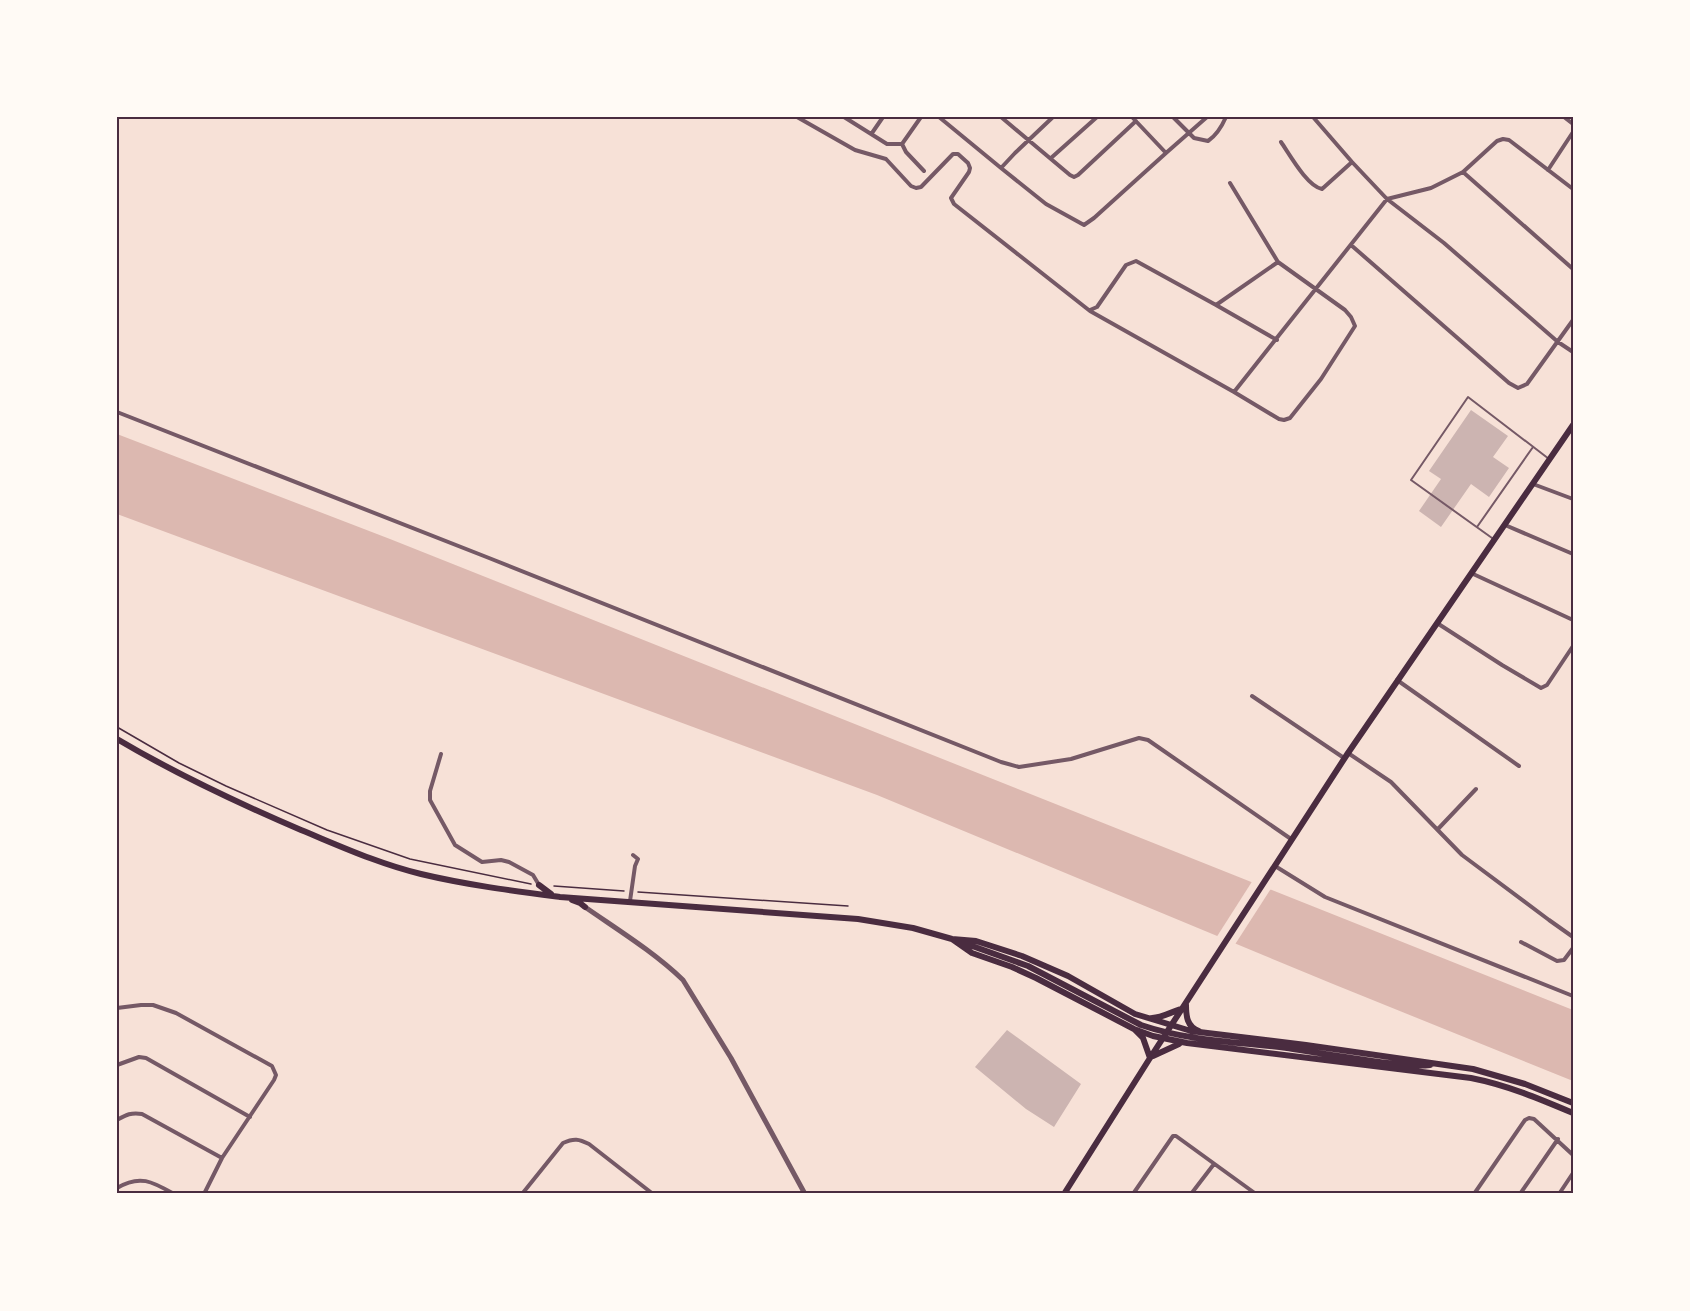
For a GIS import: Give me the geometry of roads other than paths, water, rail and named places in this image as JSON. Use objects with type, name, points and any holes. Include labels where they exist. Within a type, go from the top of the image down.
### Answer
[{"type":"main road","points":[[1064,1194],[1291,839],[1397,679],[1572,427]]},
{"type":"main road","points":[[117,739],[248,807],[378,861],[420,874],[557,896],[858,919],[913,928],[1028,966],[1141,1025],[1160,1031],[1419,1066],[1437,1064]]},
{"type":"main road","points":[[539,885],[547,892],[580,903],[585,907]]},
{"type":"main road","points":[[952,939],[976,941],[1022,956],[1068,976],[1135,1014],[1191,1031],[1437,1064],[1492,1074],[1526,1084],[1573,1103]]},
{"type":"main road","points":[[952,939],[972,953],[1012,967],[1134,1029],[1163,1039],[1491,1082],[1523,1092],[1573,1113]]},
{"type":"main road","points":[[1147,1019],[1159,1018],[1184,1006]]},
{"type":"main road","points":[[1184,1006],[1186,1017],[1194,1030],[1204,1032]]},
{"type":"main road","points":[[1134,1029],[1143,1038],[1150,1058]]},
{"type":"main road","points":[[1150,1058],[1171,1047],[1187,1043]]},
{"type":"main road","points":[[1419,1066],[1437,1074]]},
{"type":"street","points":[[796,117],[855,150],[886,159],[911,186],[916,188],[921,187],[953,154],[958,154],[970,168],[951,198],[954,204],[1090,311],[1284,420],[1290,418],[1302,405],[1355,326],[1351,316],[1345,310],[1278,262],[1230,183]]},
{"type":"street","points":[[845,117],[887,144],[902,144]]},
{"type":"street","points":[[872,134],[883,117]]},
{"type":"street","points":[[902,144],[921,117]]},
{"type":"street","points":[[939,117],[1046,204],[1084,225],[1207,117]]},
{"type":"street","points":[[1000,117],[1074,177],[1136,121]]},
{"type":"street","points":[[1001,168],[1053,117]]},
{"type":"street","points":[[1051,158],[1096,117]]},
{"type":"street","points":[[1132,117],[1166,153]]},
{"type":"street","points":[[1173,117],[1194,138],[1208,141],[1223,125],[1226,117]]},
{"type":"street","points":[[1313,117],[1387,199],[1444,243],[1558,342],[1573,352]]},
{"type":"street","points":[[1563,117],[1573,124]]},
{"type":"street","points":[[1548,170],[1573,132]]},
{"type":"street","points":[[1234,392],[1387,199],[1431,188],[1463,172],[1497,141],[1503,139],[1509,140],[1573,189]]},
{"type":"street","points":[[1281,142],[1316,188],[1322,189],[1352,162]]},
{"type":"street","points":[[902,144],[906,152],[924,171]]},
{"type":"street","points":[[1463,172],[1573,269]]},
{"type":"street","points":[[1351,245],[1509,383],[1518,388],[1527,384],[1573,320]]},
{"type":"street","points":[[1090,311],[1097,308],[1125,265],[1136,261],[1276,340]]},
{"type":"street","points":[[1216,305],[1278,262]]},
{"type":"street","points":[[117,412],[1001,762],[1019,767],[1071,759],[1139,738],[1148,740],[1291,839]]},
{"type":"street","points":[[1533,484],[1573,499]]},
{"type":"street","points":[[1505,525],[1573,554]]},
{"type":"street","points":[[1471,573],[1573,620]]},
{"type":"street","points":[[1436,623],[1541,688],[1547,685],[1573,646]]},
{"type":"street","points":[[1397,679],[1519,766]]},
{"type":"street","points":[[1252,696],[1391,782],[1462,855],[1573,937]]},
{"type":"street","points":[[441,754],[430,791],[430,800],[454,845],[482,862],[501,860],[509,862],[533,875],[539,885]]},
{"type":"street","points":[[1438,829],[1476,789]]},
{"type":"street","points":[[630,901],[630,891],[638,859],[633,855]]},
{"type":"street","points":[[1274,867],[1325,897],[1573,996]]},
{"type":"street","points":[[585,907],[664,963],[683,980],[731,1058],[805,1194]]},
{"type":"street","points":[[1521,942],[1557,961],[1564,960],[1573,948]]},
{"type":"street","points":[[117,1008],[153,1005],[176,1013],[272,1066],[276,1075],[274,1080],[222,1158],[204,1194]]},
{"type":"street","points":[[117,1065],[139,1057],[146,1058],[250,1117]]},
{"type":"street","points":[[117,1120],[127,1114],[142,1114],[222,1158]]},
{"type":"street","points":[[1474,1194],[1529,1118],[1534,1119],[1558,1139],[1573,1155]]},
{"type":"street","points":[[1133,1194],[1173,1136],[1179,1137],[1255,1194]]},
{"type":"street","points":[[522,1194],[563,1143],[571,1139],[580,1139],[589,1144],[653,1194]]},
{"type":"street","points":[[1520,1194],[1558,1139]]},
{"type":"street","points":[[1191,1194],[1214,1164]]},
{"type":"street","points":[[1559,1194],[1573,1173]]},
{"type":"street","points":[[117,1188],[145,1180],[174,1194]]},
{"type":"lane","points":[[1495,539],[1411,480],[1468,397],[1549,460]]},
{"type":"lane","points":[[1477,527],[1533,447]]}]
